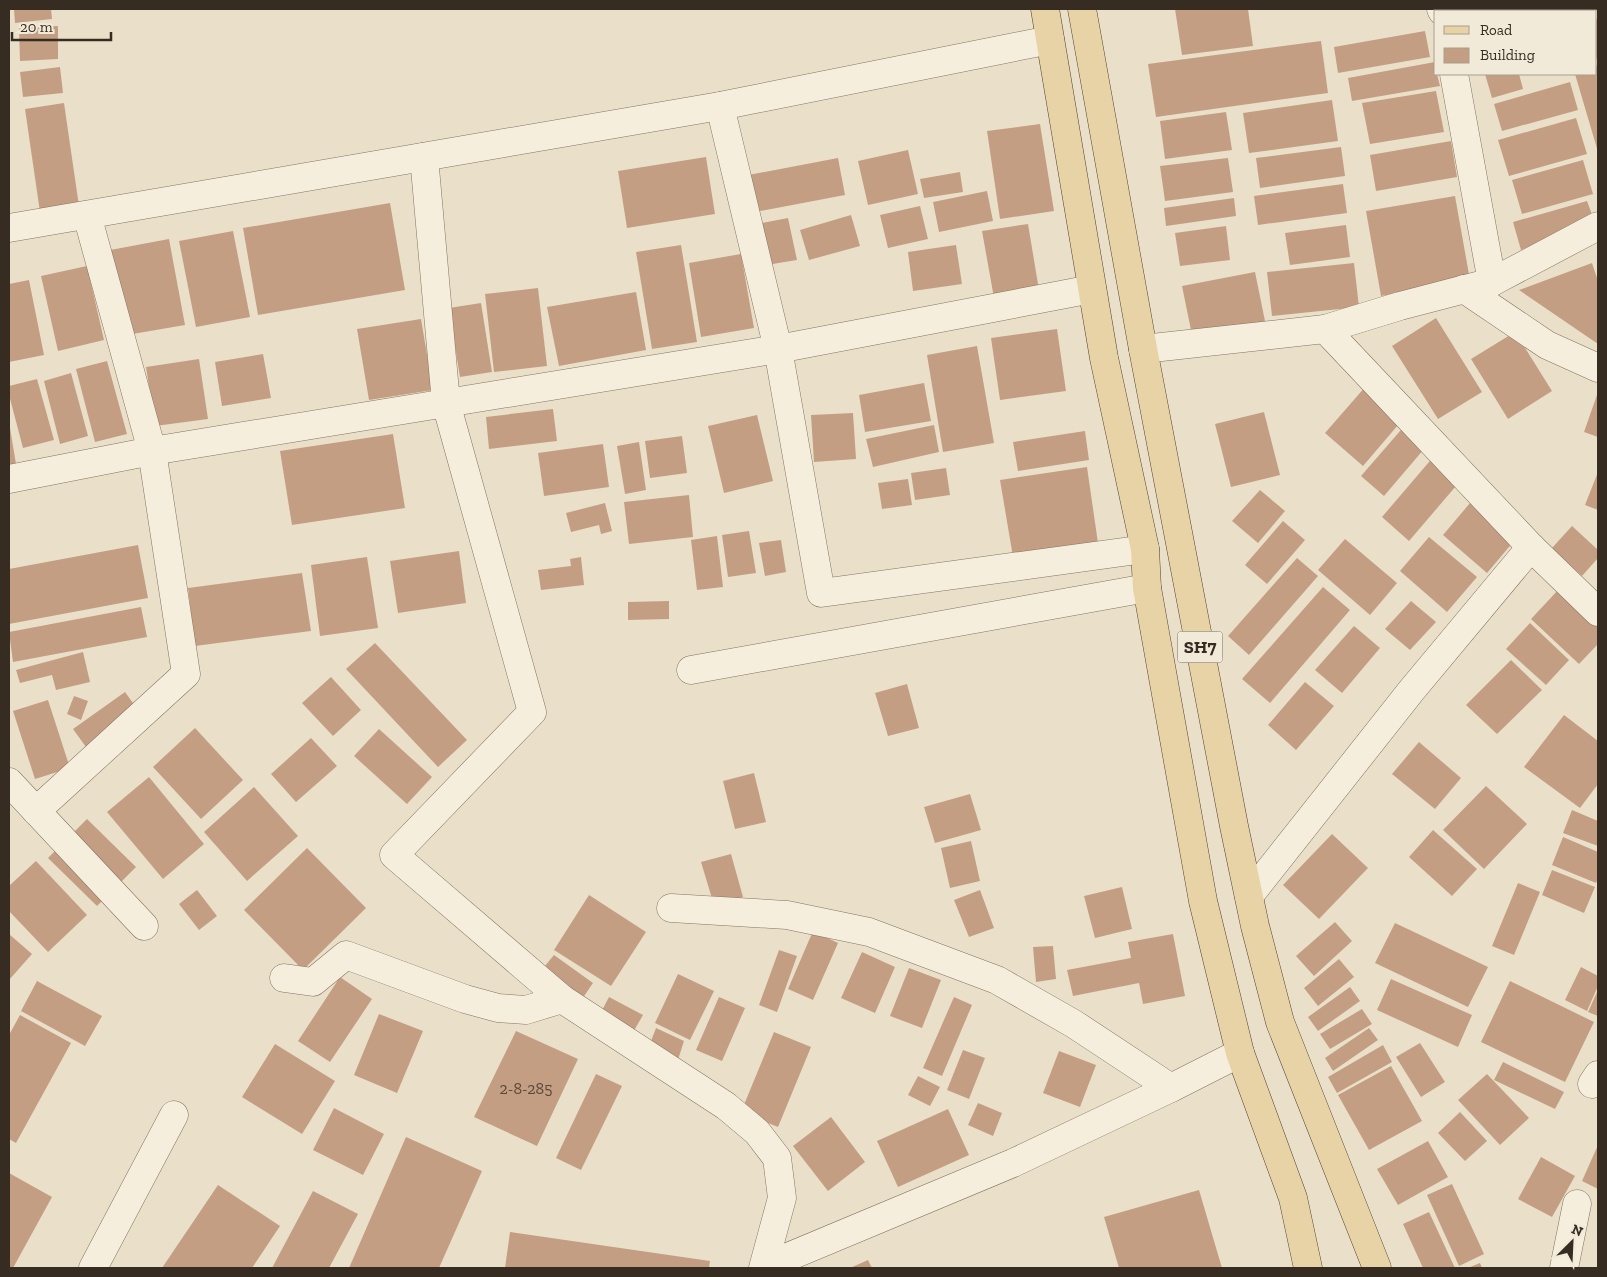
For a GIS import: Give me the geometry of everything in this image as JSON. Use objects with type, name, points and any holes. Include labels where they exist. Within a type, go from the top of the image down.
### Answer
[{"type":"main road","name":"SH7","points":[[1045,9],[1104,358],[1144,549],[1147,588],[1203,900],[1240,1053],[1293,1198],[1308,1268]]},
{"type":"main road","name":"SH7","points":[[1082,9],[1143,349],[1234,826],[1255,926],[1280,1022],[1377,1268]]},
{"type":"street","points":[[9,228],[720,106],[1050,40]]},
{"type":"street","points":[[1454,75],[1492,282]]},
{"type":"street","points":[[720,106],[778,349],[821,593],[1144,549]]},
{"type":"street","points":[[424,157],[446,402],[532,712],[394,855],[562,999],[726,1106],[757,1132],[777,1158],[782,1198],[763,1268]]},
{"type":"street","points":[[36,811],[186,674],[152,451],[87,215]]},
{"type":"street","points":[[1143,349],[1325,329],[1400,306],[1492,282],[1598,226]]},
{"type":"street","points":[[9,479],[152,451],[778,349],[1092,289]]},
{"type":"street","points":[[1464,289],[1547,345],[1598,368]]},
{"type":"street","points":[[1325,329],[1531,547],[1598,612]]},
{"type":"street","points":[[1249,896],[1410,691],[1531,547]]},
{"type":"street","points":[[691,670],[1147,588]]},
{"type":"street","points":[[9,782],[144,926]]},
{"type":"street","points":[[672,908],[787,916],[869,932],[997,980],[1074,1024],[1171,1088]]},
{"type":"street","points":[[284,978],[313,982],[346,955],[465,999],[498,1008],[526,1010],[562,999]]},
{"type":"street","points":[[763,1268],[1013,1163],[1240,1053]]},
{"type":"street","points":[[93,1268],[174,1115]]},
{"type":"street","points":[[1564,1268],[1578,1204]]},
{"type":"building","points":[[14,9],[51,9],[52,19],[15,23]]},
{"type":"building","points":[[1175,9],[1248,9],[1253,46],[1182,55]]},
{"type":"building","points":[[1572,9],[1572,10],[1530,10]]},
{"type":"building","points":[[1598,18],[1598,62],[1597,60]]},
{"type":"building","points":[[58,26],[58,59],[20,61],[19,28]]},
{"type":"building","points":[[1425,31],[1430,57],[1338,73],[1334,47]]},
{"type":"building","points":[[1321,41],[1328,93],[1156,117],[1148,64]]},
{"type":"building","points":[[1434,62],[1434,75],[1437,75],[1440,86],[1352,101],[1348,78]]},
{"type":"building","points":[[60,67],[63,93],[23,97],[20,72]]},
{"type":"building","points":[[1597,68],[1598,71],[1598,152],[1575,75],[1597,75]]},
{"type":"building","points":[[1485,75],[1519,75],[1523,89],[1492,98]]},
{"type":"building","points":[[1570,82],[1578,110],[1502,131],[1494,104]]},
{"type":"building","points":[[1436,91],[1444,132],[1370,144],[1362,103]]},
{"type":"building","points":[[1332,100],[1338,141],[1249,153],[1243,113]]},
{"type":"building","points":[[64,103],[80,213],[41,219],[25,109]]},
{"type":"building","points":[[1226,112],[1232,150],[1165,159],[1160,121]]},
{"type":"building","points":[[1576,118],[1587,154],[1509,176],[1498,140]]},
{"type":"building","points":[[1040,124],[1054,211],[1000,219],[987,131]]},
{"type":"building","points":[[1451,141],[1457,177],[1376,191],[1370,155]]},
{"type":"building","points":[[1341,147],[1345,176],[1260,188],[1256,158]]},
{"type":"building","points":[[908,150],[918,194],[868,205],[858,161]]},
{"type":"building","points":[[706,157],[715,214],[627,228],[618,171]]},
{"type":"building","points":[[838,158],[845,195],[750,213],[743,176]]},
{"type":"building","points":[[1228,158],[1233,192],[1165,201],[1160,166]]},
{"type":"building","points":[[1583,160],[1593,194],[1522,214],[1512,180]]},
{"type":"building","points":[[960,172],[963,192],[924,198],[920,179]]},
{"type":"building","points":[[1343,184],[1347,213],[1258,225],[1254,196]]},
{"type":"building","points":[[987,191],[993,221],[939,232],[933,202]]},
{"type":"building","points":[[1455,196],[1470,280],[1381,296],[1366,211]]},
{"type":"building","points":[[1234,198],[1236,216],[1166,226],[1164,208]]},
{"type":"building","points":[[1587,201],[1593,217],[1521,250],[1513,222]]},
{"type":"building","points":[[390,203],[405,290],[258,315],[243,228]]},
{"type":"building","points":[[920,206],[928,239],[888,248],[880,215]]},
{"type":"building","points":[[851,215],[860,246],[809,260],[800,230]]},
{"type":"building","points":[[788,218],[797,260],[760,266],[752,225]]},
{"type":"building","points":[[1028,224],[1039,290],[994,298],[982,231]]},
{"type":"building","points":[[1346,225],[1350,257],[1290,265],[1285,233]]},
{"type":"building","points":[[1226,226],[1230,260],[1180,266],[1175,233]]},
{"type":"building","points":[[233,231],[250,317],[196,327],[179,241]]},
{"type":"building","points":[[169,239],[185,325],[121,336],[105,251]]},
{"type":"building","points":[[681,245],[697,342],[652,349],[636,252]]},
{"type":"building","points":[[956,245],[962,284],[913,291],[908,252]]},
{"type":"building","points":[[741,254],[754,328],[701,337],[689,263]]},
{"type":"building","points":[[1354,263],[1359,307],[1272,316],[1267,272]]},
{"type":"building","points":[[1592,263],[1598,281],[1598,344],[1519,290]]},
{"type":"building","points":[[87,266],[104,340],[58,351],[41,276]]},
{"type":"building","points":[[1255,272],[1266,326],[1193,340],[1182,286]]},
{"type":"building","points":[[29,280],[44,355],[9,362],[9,284]]},
{"type":"building","points":[[538,288],[547,366],[494,372],[485,294]]},
{"type":"building","points":[[636,292],[646,350],[559,366],[547,307]]},
{"type":"building","points":[[481,303],[492,372],[460,377],[449,308]]},
{"type":"building","points":[[1436,318],[1482,392],[1438,419],[1392,346]]},
{"type":"building","points":[[421,319],[433,390],[369,400],[357,329]]},
{"type":"building","points":[[1057,329],[1066,391],[1000,400],[991,338]]},
{"type":"building","points":[[1515,332],[1552,391],[1508,419],[1471,359]]},
{"type":"building","points":[[977,346],[994,443],[943,452],[927,355]]},
{"type":"building","points":[[263,354],[271,398],[222,406],[215,362]]},
{"type":"building","points":[[199,359],[208,419],[155,426],[146,367]]},
{"type":"building","points":[[107,361],[127,434],[95,442],[76,369]]},
{"type":"building","points":[[71,373],[88,436],[60,444],[44,381]]},
{"type":"building","points":[[37,379],[54,440],[23,448],[9,395],[9,386]]},
{"type":"building","points":[[924,383],[931,421],[865,432],[859,395]]},
{"type":"building","points":[[1366,386],[1404,418],[1363,466],[1325,433]]},
{"type":"building","points":[[1598,392],[1598,437],[1584,432]]},
{"type":"building","points":[[553,409],[557,441],[489,449],[486,417]]},
{"type":"building","points":[[1264,412],[1280,475],[1231,487],[1215,424]]},
{"type":"building","points":[[853,413],[856,459],[814,462],[811,415]]},
{"type":"building","points":[[757,415],[773,481],[724,493],[708,426]]},
{"type":"building","points":[[1407,423],[1430,442],[1384,496],[1361,476]]},
{"type":"building","points":[[934,425],[939,452],[873,467],[866,439]]},
{"type":"building","points":[[9,429],[16,464],[9,466]]},
{"type":"building","points":[[1085,431],[1089,460],[1018,471],[1013,442]]},
{"type":"building","points":[[393,434],[405,508],[292,525],[280,451]]},
{"type":"building","points":[[682,436],[687,473],[650,478],[645,441]]},
{"type":"building","points":[[639,442],[646,490],[625,494],[617,446]]},
{"type":"building","points":[[603,444],[609,487],[544,496],[538,453]]},
{"type":"building","points":[[1435,455],[1462,479],[1409,541],[1382,517]]},
{"type":"building","points":[[1087,467],[1098,543],[1013,557],[1000,480]]},
{"type":"building","points":[[946,468],[950,495],[915,500],[911,473]]},
{"type":"building","points":[[1598,472],[1598,510],[1585,505]]},
{"type":"building","points":[[908,479],[912,505],[882,509],[878,483]]},
{"type":"building","points":[[1260,490],[1285,511],[1258,543],[1232,521]]},
{"type":"building","points":[[689,495],[693,537],[629,544],[624,502]]},
{"type":"building","points":[[605,503],[612,531],[601,534],[599,525],[571,532],[566,513]]},
{"type":"building","points":[[1470,503],[1514,541],[1487,573],[1443,535]]},
{"type":"building","points":[[1283,521],[1305,540],[1267,584],[1245,565]]},
{"type":"building","points":[[1572,526],[1598,550],[1598,558],[1582,576],[1552,548]]},
{"type":"building","points":[[749,531],[756,573],[728,577],[722,535]]},
{"type":"building","points":[[717,536],[723,587],[697,590],[691,540]]},
{"type":"building","points":[[1429,537],[1477,577],[1447,612],[1400,571]]},
{"type":"building","points":[[1345,539],[1397,583],[1370,615],[1318,570]]},
{"type":"building","points":[[781,540],[786,572],[765,576],[759,543]]},
{"type":"building","points":[[138,545],[148,598],[9,624],[9,569]]},
{"type":"building","points":[[459,551],[466,603],[398,613],[390,561]]},
{"type":"building","points":[[367,557],[378,628],[320,636],[311,565]]},
{"type":"building","points":[[581,557],[584,585],[541,590],[538,570],[571,566],[570,559]]},
{"type":"building","points":[[1297,558],[1318,576],[1249,655],[1228,636]]},
{"type":"building","points":[[302,573],[311,631],[195,646],[188,588]]},
{"type":"building","points":[[1323,587],[1350,610],[1270,703],[1242,679]]},
{"type":"building","points":[[1559,589],[1598,626],[1598,644],[1579,664],[1531,619]]},
{"type":"building","points":[[669,601],[669,619],[628,620],[628,602]]},
{"type":"building","points":[[1411,601],[1436,622],[1410,650],[1385,629]]},
{"type":"building","points":[[141,607],[147,637],[13,662],[9,632]]},
{"type":"building","points":[[1530,623],[1569,660],[1546,685],[1506,649]]},
{"type":"building","points":[[1354,626],[1380,648],[1342,693],[1315,670]]},
{"type":"building","points":[[375,643],[467,740],[438,767],[346,669]]},
{"type":"building","points":[[83,652],[90,682],[56,690],[52,675],[20,683],[16,670]]},
{"type":"building","points":[[1511,660],[1542,690],[1497,734],[1466,705]]},
{"type":"building","points":[[331,677],[361,710],[333,736],[302,703]]},
{"type":"building","points":[[1305,682],[1334,706],[1296,750],[1268,725]]},
{"type":"building","points":[[907,684],[919,728],[888,736],[875,693]]},
{"type":"building","points":[[125,692],[138,710],[86,747],[73,729]]},
{"type":"building","points":[[74,696],[88,701],[81,720],[67,714]]},
{"type":"building","points":[[48,700],[70,768],[35,779],[13,711]]},
{"type":"building","points":[[1564,715],[1598,741],[1598,784],[1580,808],[1524,767]]},
{"type":"building","points":[[195,728],[243,780],[201,819],[153,767]]},
{"type":"building","points":[[379,729],[432,777],[407,804],[354,756]]},
{"type":"building","points":[[311,738],[337,766],[296,802],[271,774]]},
{"type":"building","points":[[1419,742],[1461,778],[1435,809],[1392,774]]},
{"type":"building","points":[[754,773],[766,822],[735,829],[723,781]]},
{"type":"building","points":[[149,777],[204,844],[163,879],[107,812]]},
{"type":"building","points":[[1486,786],[1527,824],[1484,869],[1443,830]]},
{"type":"building","points":[[254,787],[298,836],[247,881],[204,832]]},
{"type":"building","points":[[970,794],[981,830],[935,843],[924,807]]},
{"type":"building","points":[[1572,810],[1598,821],[1598,846],[1563,833]]},
{"type":"building","points":[[87,819],[136,867],[97,906],[48,858]]},
{"type":"building","points":[[1433,830],[1477,869],[1452,896],[1409,857]]},
{"type":"building","points":[[1332,834],[1368,868],[1319,919],[1283,885]]},
{"type":"building","points":[[1563,837],[1598,852],[1598,878],[1596,883],[1552,865]]},
{"type":"building","points":[[971,841],[980,881],[950,888],[941,848]]},
{"type":"building","points":[[307,848],[366,908],[303,970],[244,910]]},
{"type":"building","points":[[731,854],[743,897],[714,905],[701,862]]},
{"type":"building","points":[[36,861],[87,915],[48,952],[9,911],[9,886]]},
{"type":"building","points":[[1552,870],[1595,887],[1584,913],[1542,895]]},
{"type":"building","points":[[1518,883],[1540,892],[1514,955],[1492,946]]},
{"type":"building","points":[[1122,887],[1132,929],[1095,938],[1084,896]]},
{"type":"building","points":[[197,890],[217,916],[199,930],[179,904]]},
{"type":"building","points":[[980,890],[994,928],[969,937],[954,900]]},
{"type":"building","points":[[589,895],[646,932],[611,986],[554,950]]},
{"type":"building","points":[[1335,922],[1352,941],[1314,976],[1296,956]]},
{"type":"building","points":[[1395,923],[1488,967],[1468,1007],[1375,963]]},
{"type":"building","points":[[813,931],[838,943],[813,1000],[788,989]]},
{"type":"building","points":[[9,934],[32,954],[9,980]]},
{"type":"building","points":[[1173,934],[1185,996],[1143,1004],[1139,983],[1073,996],[1067,970],[1131,958],[1128,942]]},
{"type":"building","points":[[1053,946],[1056,979],[1036,982],[1033,947]]},
{"type":"building","points":[[779,950],[797,956],[777,1012],[759,1005]]},
{"type":"building","points":[[862,952],[895,967],[875,1013],[841,998]]},
{"type":"building","points":[[554,955],[593,983],[578,1005],[540,972]]},
{"type":"building","points":[[1339,959],[1354,977],[1318,1006],[1304,988]]},
{"type":"building","points":[[1581,967],[1598,976],[1598,986],[1587,1011],[1565,1000]]},
{"type":"building","points":[[909,968],[941,980],[922,1028],[890,1016]]},
{"type":"building","points":[[678,974],[714,991],[690,1040],[655,1023]]},
{"type":"building","points":[[340,977],[372,999],[330,1062],[298,1041]]},
{"type":"building","points":[[1391,979],[1472,1015],[1458,1047],[1377,1010]]},
{"type":"building","points":[[37,981],[102,1016],[85,1046],[21,1011]]},
{"type":"building","points":[[1510,981],[1594,1022],[1565,1082],[1481,1042]]},
{"type":"building","points":[[1350,987],[1360,1001],[1318,1031],[1308,1017]]},
{"type":"building","points":[[1598,990],[1598,1016],[1588,1012]]},
{"type":"building","points":[[609,997],[643,1015],[632,1034],[599,1016]]},
{"type":"building","points":[[719,997],[745,1008],[722,1061],[696,1050]]},
{"type":"building","points":[[954,997],[972,1005],[942,1076],[923,1068]]},
{"type":"building","points":[[1362,1009],[1372,1024],[1330,1049],[1320,1034]]},
{"type":"building","points":[[379,1014],[423,1031],[397,1093],[354,1075]]},
{"type":"building","points":[[20,1015],[71,1043],[16,1143],[9,1139],[9,1035]]},
{"type":"building","points":[[656,1028],[684,1041],[676,1066],[648,1049]]},
{"type":"building","points":[[1369,1028],[1378,1040],[1333,1071],[1325,1058]]},
{"type":"building","points":[[516,1031],[578,1059],[537,1146],[474,1117]]},
{"type":"building","points":[[774,1032],[811,1047],[778,1127],[741,1112]]},
{"type":"building","points":[[1420,1043],[1445,1082],[1421,1097],[1396,1057]]},
{"type":"building","points":[[275,1044],[335,1081],[302,1134],[242,1097]]},
{"type":"building","points":[[1383,1045],[1392,1062],[1337,1093],[1328,1077]]},
{"type":"building","points":[[963,1050],[985,1058],[969,1099],[947,1090]]},
{"type":"building","points":[[1059,1051],[1096,1065],[1080,1107],[1043,1093]]},
{"type":"building","points":[[1503,1062],[1564,1092],[1555,1109],[1494,1080]]},
{"type":"building","points":[[1391,1066],[1422,1121],[1369,1150],[1338,1095]]},
{"type":"building","points":[[596,1074],[622,1086],[581,1170],[556,1158]]},
{"type":"building","points":[[1487,1074],[1529,1118],[1500,1145],[1458,1100]]},
{"type":"building","points":[[918,1076],[940,1087],[930,1106],[908,1095]]},
{"type":"building","points":[[978,1103],[1002,1113],[993,1136],[968,1125]]},
{"type":"building","points":[[334,1108],[384,1134],[363,1175],[313,1150]]},
{"type":"building","points":[[948,1109],[969,1155],[898,1187],[877,1141]]},
{"type":"building","points":[[1460,1112],[1487,1141],[1465,1161],[1438,1133]]},
{"type":"building","points":[[831,1117],[865,1162],[828,1191],[793,1146]]},
{"type":"building","points":[[406,1137],[482,1171],[439,1268],[349,1268]]},
{"type":"building","points":[[1428,1141],[1448,1177],[1398,1205],[1377,1169]]},
{"type":"building","points":[[1598,1145],[1598,1189],[1582,1181]]},
{"type":"building","points":[[1541,1157],[1575,1176],[1552,1217],[1518,1199]]},
{"type":"building","points":[[9,1173],[52,1197],[13,1268],[9,1268]]},
{"type":"building","points":[[1452,1184],[1484,1254],[1459,1266],[1427,1195]]},
{"type":"building","points":[[218,1185],[280,1226],[252,1268],[162,1268]]},
{"type":"building","points":[[1199,1190],[1222,1268],[1119,1268],[1104,1217]]},
{"type":"building","points":[[313,1191],[358,1214],[329,1268],[272,1268]]},
{"type":"building","points":[[1429,1212],[1455,1268],[1423,1268],[1403,1224]]},
{"type":"building","points":[[510,1232],[710,1261],[709,1268],[505,1268]]},
{"type":"building","points":[[868,1260],[872,1268],[850,1268]]},
{"type":"building","points":[[1480,1263],[1482,1268],[1468,1268]]}]
